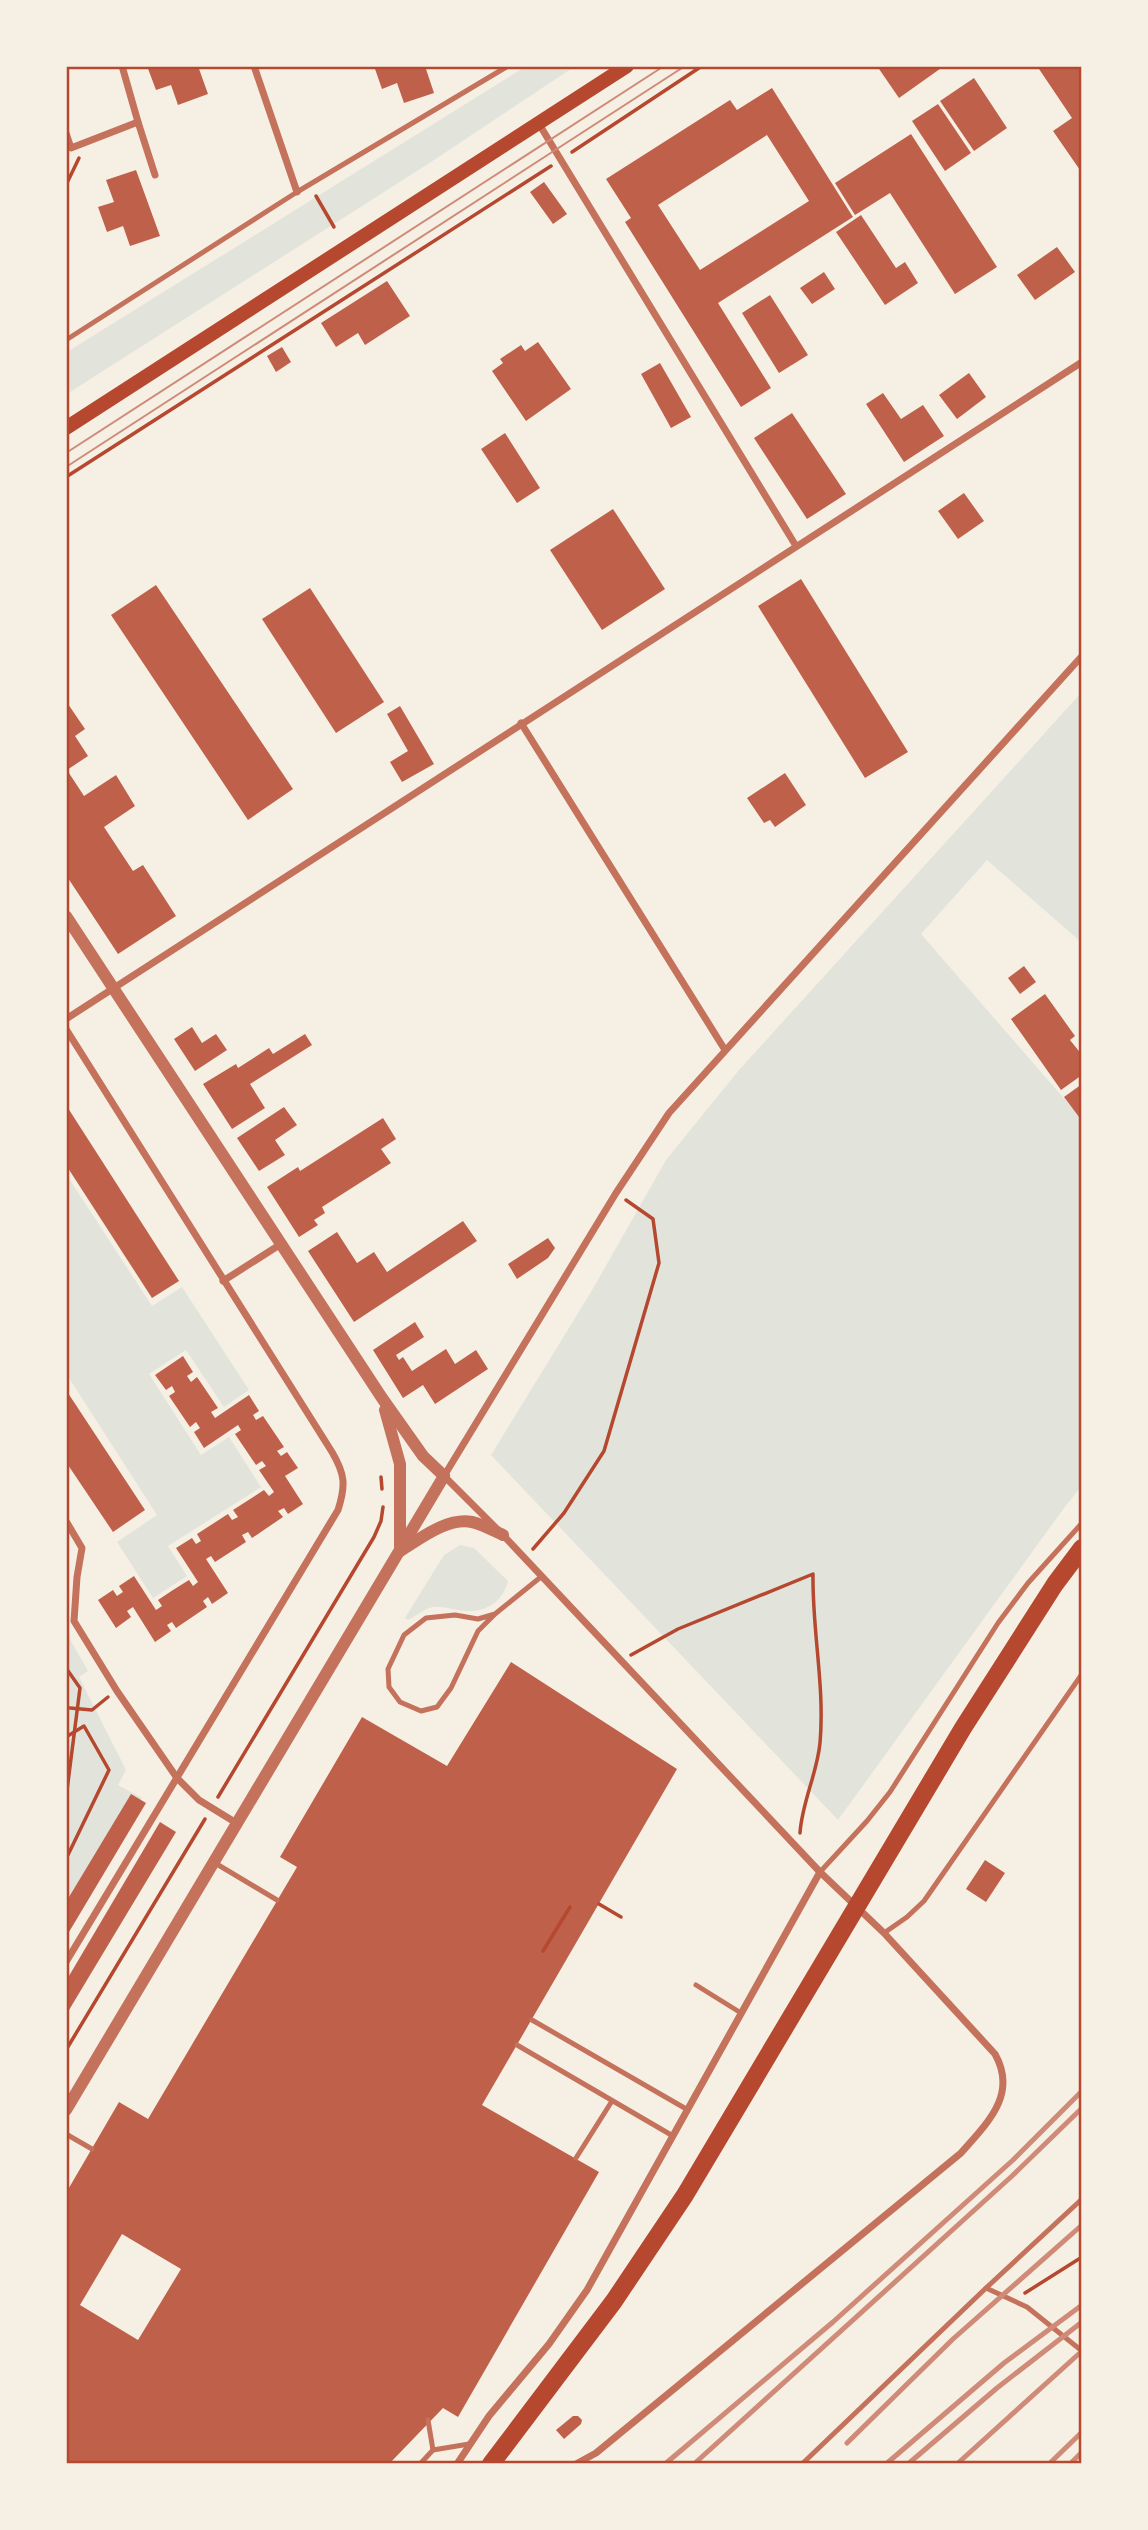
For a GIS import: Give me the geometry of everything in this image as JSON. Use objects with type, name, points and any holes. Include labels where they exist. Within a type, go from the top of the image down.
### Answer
[{"type":"main road","points":[[66,428],[539,124],[606,72],[627,66]]},
{"type":"main road","points":[[491,2463],[614,2301],[685,2195],[962,1728],[1055,1584],[1082,1548]]},
{"type":"street","points":[[122,66],[155,175]]},
{"type":"street","points":[[254,66],[297,192]]},
{"type":"street","points":[[66,133],[71,148],[138,122]]},
{"type":"street","points":[[539,124],[796,546]]},
{"type":"street","points":[[66,1019],[1082,362]]},
{"type":"street","points":[[66,2110],[444,1476],[616,1193],[670,1113],[1082,656]]},
{"type":"street","points":[[521,723],[725,1050]]},
{"type":"street","points":[[66,916],[382,1398],[423,1456],[503,1535],[820,1871],[884,1933],[995,2054],[1002,2066],[1003,2094],[997,2108],[961,2153],[596,2453],[576,2463]]},
{"type":"street","points":[[66,1030],[332,1451],[342,1469],[344,1483],[338,1510],[66,1962]]},
{"type":"street","points":[[223,1281],[281,1244]]},
{"type":"street","points":[[382,1398],[400,1464],[400,1551]]},
{"type":"street","points":[[66,1521],[82,1548],[76,1577],[74,1620],[117,1691],[177,1778],[199,1800],[238,1824]]},
{"type":"street","points":[[400,1551],[450,1523],[461,1521],[472,1522],[503,1535]]},
{"type":"street","points":[[457,2463],[587,2290],[820,1871]]},
{"type":"lane","points":[[66,340],[309,184],[508,66]]},
{"type":"lane","points":[[820,1871],[890,1792],[998,1623],[1028,1583],[1082,1523]]},
{"type":"lane","points":[[495,1614],[478,1619],[455,1615],[426,1618],[404,1634],[388,1669],[389,1687],[400,1702],[421,1711],[437,1707],[451,1688],[478,1630],[542,1576]]},
{"type":"lane","points":[[884,1933],[924,1901],[1082,1674]]},
{"type":"lane","points":[[215,1863],[277,1900]]},
{"type":"lane","points":[[696,1985],[741,2013]]},
{"type":"lane","points":[[532,2020],[688,2110]]},
{"type":"lane","points":[[517,2045],[673,2136]]},
{"type":"lane","points":[[576,2158],[612,2101]]},
{"type":"lane","points":[[66,2134],[92,2149]]},
{"type":"lane","points":[[802,2463],[1082,2199]]},
{"type":"lane","points":[[986,2288],[1027,2307],[1082,2351]]},
{"type":"lane","points":[[428,2420],[433,2450]]},
{"type":"lane","points":[[420,2463],[433,2450],[469,2444]]},
{"type":"path","points":[[66,477],[702,66]]},
{"type":"path","points":[[66,185],[86,143]]},
{"type":"path","points":[[309,184],[334,227]]},
{"type":"path","points":[[525,1558],[564,1513],[604,1451],[659,1263],[653,1219],[616,1193]]},
{"type":"path","points":[[66,2050],[374,1536],[381,1521],[381,1477]]},
{"type":"path","points":[[620,1661],[678,1629],[813,1574],[812,1597],[820,1682],[820,1742],[815,1775],[800,1824],[799,1849]]},
{"type":"path","points":[[66,1668],[80,1688],[66,1798]]},
{"type":"path","points":[[70,1708],[92,1710],[117,1691]]},
{"type":"path","points":[[66,1737],[84,1726],[109,1770],[66,1858]]},
{"type":"path","points":[[599,1904],[621,1917]]},
{"type":"path","points":[[542,1951],[570,1907]]},
{"type":"path","points":[[1015,2300],[1082,2257]]},
{"type":"shaded area","points":[[525,67],[574,67],[428,164],[67,394],[67,352]]},
{"type":"shaded area","points":[[1081,693],[1081,942],[987,860],[921,934],[1081,1118],[1081,1487],[838,1820],[491,1455],[591,1292],[666,1160],[739,1070]]},
{"type":"shaded area","points":[[66,1174],[152,1306],[182,1287],[249,1390],[224,1407],[186,1350],[149,1374],[201,1455],[229,1437],[261,1487],[168,1546],[187,1576],[153,1598],[117,1542],[157,1515],[67,1375]]},
{"type":"shaded area","points":[[460,1545],[474,1548],[508,1581],[498,1600],[481,1610],[463,1611],[433,1607],[408,1620],[405,1618],[444,1555]]},
{"type":"shaded area","points":[[67,1634],[88,1671],[79,1677],[126,1770],[118,1785],[142,1798],[67,1925]]},
{"type":"building","points":[[147,66],[198,66],[208,94],[178,105],[171,85],[156,90]]},
{"type":"building","points":[[374,66],[425,66],[434,93],[404,103],[397,83],[382,89]]},
{"type":"building","points":[[877,66],[944,66],[899,98]]},
{"type":"building","points":[[1037,66],[1077,66],[1082,74],[1082,173],[1053,131],[1072,118]]},
{"type":"building","points":[[974,78],[1007,128],[974,151],[940,101]]},
{"type":"building","points":[[772,88],[853,217],[718,303],[771,388],[741,407],[625,222],[631,218],[606,179],[730,100],[737,110]],"holes":[[[767,135],[809,201],[700,270],[658,205]]]},
{"type":"building","points":[[938,104],[971,153],[945,171],[912,121]]},
{"type":"building","points":[[911,134],[997,267],[955,294],[890,193],[855,215],[835,183]]},
{"type":"building","points":[[136,170],[160,236],[130,246],[123,226],[107,232],[98,207],[114,202],[106,180]]},
{"type":"building","points":[[544,182],[567,214],[553,224],[530,192]]},
{"type":"building","points":[[861,215],[896,268],[905,262],[918,283],[885,305],[836,232]]},
{"type":"building","points":[[1057,247],[1075,272],[1035,300],[1017,275]]},
{"type":"building","points":[[824,272],[835,289],[812,304],[800,288]]},
{"type":"building","points":[[387,281],[410,316],[365,345],[358,333],[336,347],[321,323]]},
{"type":"building","points":[[770,295],[808,355],[779,373],[742,313]]},
{"type":"building","points":[[538,342],[571,389],[526,421],[492,371],[503,363],[500,359],[521,345],[525,351]]},
{"type":"building","points":[[282,347],[291,362],[276,372],[267,356]]},
{"type":"building","points":[[660,363],[691,417],[671,428],[641,374]]},
{"type":"building","points":[[969,373],[986,397],[957,419],[939,395]]},
{"type":"building","points":[[883,393],[901,419],[923,405],[944,436],[904,462],[866,404]]},
{"type":"building","points":[[792,413],[846,494],[807,519],[754,438]]},
{"type":"building","points":[[505,433],[540,488],[517,503],[481,449]]},
{"type":"building","points":[[964,493],[984,521],[958,539],[938,511]]},
{"type":"building","points":[[613,509],[665,589],[602,630],[550,550]]},
{"type":"building","points":[[801,579],[908,752],[865,778],[758,606]]},
{"type":"building","points":[[156,585],[293,789],[248,820],[111,615]]},
{"type":"building","points":[[310,588],[384,702],[336,733],[262,619]]},
{"type":"building","points":[[66,701],[85,729],[75,736],[88,756],[67,770],[84,796],[116,775],[135,806],[104,827],[133,871],[143,865],[176,916],[118,954],[66,875]]},
{"type":"building","points":[[400,706],[434,764],[402,782],[390,762],[408,751],[387,714]]},
{"type":"building","points":[[785,773],[806,805],[775,827],[770,820],[764,823],[747,798]]},
{"type":"building","points":[[1024,966],[1036,982],[1020,994],[1008,978]]},
{"type":"building","points":[[1045,994],[1075,1036],[1070,1040],[1082,1055],[1082,1075],[1061,1090],[1011,1019]]},
{"type":"building","points":[[192,1027],[202,1043],[216,1034],[227,1050],[195,1071],[174,1039]]},
{"type":"building","points":[[305,1034],[312,1045],[250,1084],[265,1108],[232,1129],[203,1084],[236,1064],[238,1068],[269,1048],[273,1054]]},
{"type":"building","points":[[1082,1084],[1082,1121],[1064,1097]]},
{"type":"building","points":[[66,1105],[179,1281],[152,1298],[66,1165]]},
{"type":"building","points":[[284,1107],[297,1125],[275,1140],[285,1155],[259,1171],[237,1138]]},
{"type":"building","points":[[383,1118],[396,1139],[381,1149],[391,1163],[322,1207],[325,1213],[314,1220],[318,1225],[299,1237],[267,1187],[298,1167],[300,1171]]},
{"type":"building","points":[[463,1221],[477,1241],[354,1322],[308,1251],[337,1232],[357,1263],[374,1252],[387,1272]]},
{"type":"building","points":[[548,1238],[555,1248],[548,1258],[517,1279],[508,1264]]},
{"type":"building","points":[[415,1322],[424,1337],[396,1355],[399,1360],[403,1357],[412,1371],[446,1349],[455,1364],[476,1350],[488,1369],[435,1404],[423,1385],[403,1398],[373,1350]]},
{"type":"building","points":[[183,1356],[193,1372],[187,1376],[191,1382],[197,1377],[218,1408],[211,1412],[215,1418],[249,1395],[259,1411],[253,1415],[256,1420],[263,1416],[284,1447],[277,1451],[281,1456],[287,1452],[298,1468],[285,1476],[303,1504],[288,1514],[284,1508],[278,1511],[283,1517],[252,1538],[248,1532],[242,1535],[246,1542],[215,1562],[211,1556],[206,1559],[228,1593],[212,1604],[208,1597],[203,1601],[207,1607],[176,1628],[172,1622],[167,1625],[171,1631],[155,1642],[133,1607],[127,1611],[131,1617],[116,1628],[98,1600],[113,1590],[117,1596],[123,1592],[119,1586],[134,1576],[156,1610],[162,1606],[158,1600],[173,1590],[189,1580],[193,1586],[198,1582],[176,1548],[192,1538],[196,1544],[201,1541],[197,1534],[228,1514],[232,1520],[238,1517],[233,1510],[264,1490],[269,1496],[274,1492],[259,1470],[266,1466],[262,1461],[256,1465],[235,1434],[241,1430],[238,1425],[204,1448],[194,1432],[200,1428],[196,1422],[190,1427],[169,1396],[175,1392],[172,1386],[166,1390],[155,1375]]},
{"type":"building","points":[[66,1390],[145,1510],[113,1532],[66,1462]]},
{"type":"building","points":[[511,1662],[677,1769],[482,2105],[599,2172],[458,2417],[443,2408],[389,2464],[66,2464],[66,2193],[119,2102],[148,2119],[297,1867],[280,1857],[362,1717],[447,1766]],"holes":[[[122,2234],[181,2269],[138,2340],[80,2305]]]},
{"type":"building","points":[[131,1794],[146,1803],[66,1937],[66,1902]]},
{"type":"building","points":[[160,1822],[176,1832],[66,2015],[66,1981]]},
{"type":"building","points":[[985,1860],[1005,1873],[986,1902],[966,1889]]},
{"type":"building","points":[[573,2416],[582,2420],[581,2424],[564,2439],[556,2430]]},
{"type":"tram line","points":[[66,453],[664,66]]},
{"type":"tram line","points":[[66,467],[685,66]]},
{"type":"railway","points":[[665,2464],[833,2322],[1013,2160],[1082,2091]]},
{"type":"railway","points":[[694,2464],[1012,2176],[1082,2108]]},
{"type":"railway","points":[[847,2443],[953,2339],[1082,2225]]},
{"type":"railway","points":[[886,2464],[1004,2363],[1082,2305]]},
{"type":"railway","points":[[908,2464],[997,2388],[1082,2322]]},
{"type":"railway","points":[[957,2464],[1082,2351]]},
{"type":"railway","points":[[1049,2464],[1082,2432]]},
{"type":"railway","points":[[1070,2464],[1082,2452]]}]
